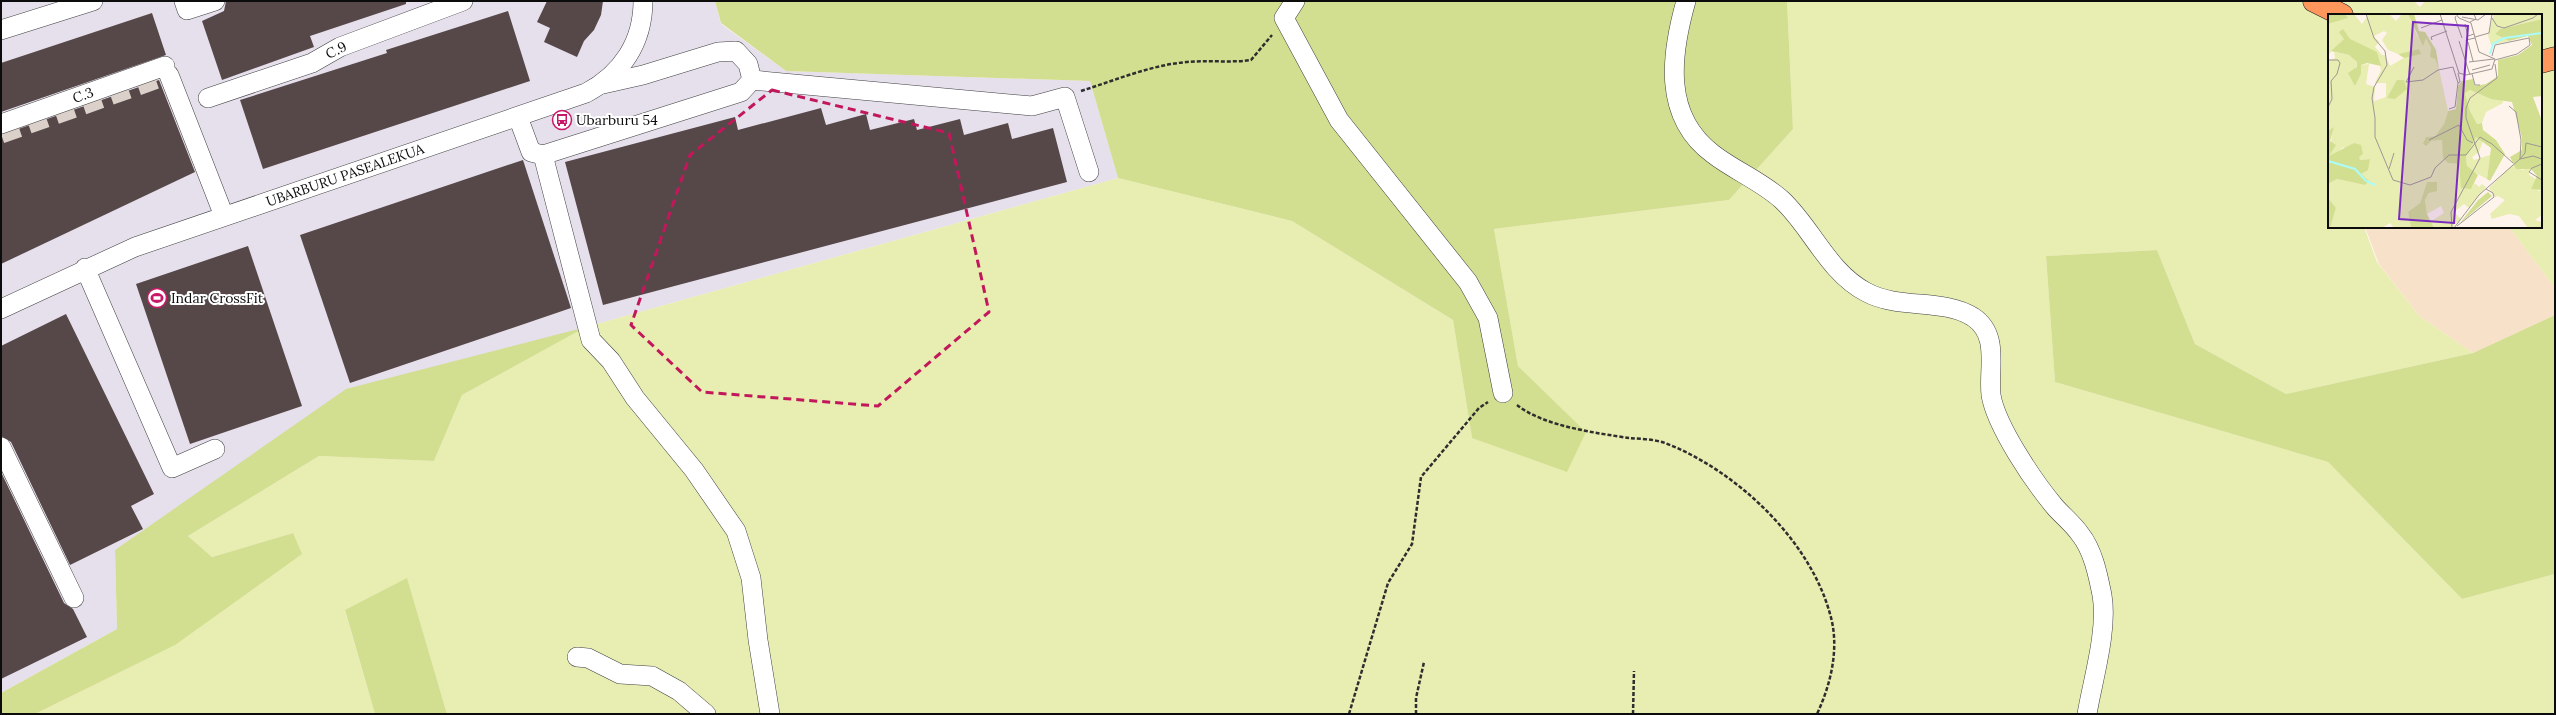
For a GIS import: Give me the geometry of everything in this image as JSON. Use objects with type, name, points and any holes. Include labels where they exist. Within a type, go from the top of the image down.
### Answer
[{"type":"main road","points":[[2314,1],[2340,14]]},
{"type":"main road","points":[[2542,62],[2555,58]]},
{"type":"street","points":[[1,30],[93,1]]},
{"type":"street","points":[[184,1],[187,10],[215,1]]},
{"type":"street","name":"C.9","points":[[208,98],[312,63],[340,47],[463,1]]},
{"type":"street","name":"UBARBURU PASEALEKUA","points":[[1,309],[85,268],[135,246],[586,93],[603,84],[616,72],[636,41],[643,13],[643,1]]},
{"type":"street","points":[[1295,1],[1284,18],[1339,120],[1468,282],[1488,318],[1503,393]]},
{"type":"street","points":[[1686,1],[1677,33],[1673,72],[1676,104],[1690,131],[1712,154],[1751,176],[1783,201],[1844,277],[1866,292],[1892,303],[1949,309],[1973,318],[1988,332],[1991,351],[1991,394],[1996,413],[2028,470],[2055,506],[2082,535],[2094,563],[2102,597],[2102,633],[2087,714]]},
{"type":"street","points":[[603,84],[643,76],[718,52],[736,51],[748,64],[752,80]]},
{"type":"street","name":"C.3","points":[[1,124],[167,70],[224,216]]},
{"type":"street","points":[[752,80],[1032,106],[1065,97],[1089,172]]},
{"type":"street","points":[[518,117],[531,152],[543,155],[741,92],[752,80]]},
{"type":"street","points":[[543,155],[591,340],[611,361],[635,398],[694,470],[736,530],[751,578],[758,640],[770,714]]},
{"type":"street","points":[[85,268],[172,468],[215,449]]},
{"type":"street","points":[[1,447],[74,598]]},
{"type":"street","points":[[577,657],[588,658],[620,674],[652,676],[679,691],[706,714]]},
{"type":"path","points":[[1065,97],[1160,66],[1188,62],[1230,63],[1251,60],[1265,46],[1284,18]]},
{"type":"path","points":[[1349,714],[1388,583],[1412,544],[1421,477],[1479,408],[1503,393],[1526,413],[1567,426],[1664,442],[1725,474],[1755,501],[1796,545],[1819,583],[1831,615],[1834,654],[1828,691],[1817,714]]},
{"type":"path","points":[[1416,714],[1416,698],[1424,662]]},
{"type":"path","points":[[1633,714],[1634,671]]},
{"type":"highlighted area","points":[[772,90],[949,133],[989,312],[878,406],[702,392],[631,325],[690,155]]},
{"type":"shaded area","points":[[1,1],[715,1],[721,24],[786,71],[1090,81],[1118,178],[586,327],[115,550],[117,629],[1,693]]},
{"type":"shaded area","points":[[2365,228],[2510,228],[2555,288],[2555,315],[2473,353],[2419,316],[2379,264]]},
{"type":"green space","points":[[715,1],[1787,1],[1793,129],[1729,200],[1494,229],[1518,366],[1586,432],[1567,472],[1472,438],[1453,320],[1292,221],[1118,178],[1090,81],[786,71],[721,23]]},
{"type":"green space","points":[[1787,1],[2414,1],[2420,7],[2425,1],[2555,1],[2555,288],[2510,228],[2542,228],[2542,14],[2328,14],[2328,228],[2364,228],[2377,262],[2419,316],[2473,353],[2286,394],[2195,344],[2157,250],[2046,256],[2055,382],[2328,462],[2462,599],[2555,574],[2555,714],[447,714],[407,579],[345,611],[375,714],[35,714],[174,645],[293,533],[212,557],[188,536],[319,456],[434,461],[462,395],[586,327],[1118,178],[1292,221],[1453,320],[1472,438],[1586,432],[1518,366],[1494,229],[1729,200],[1793,129]]},
{"type":"green space","points":[[2157,250],[2195,344],[2286,394],[2473,353],[2555,315],[2555,574],[2462,599],[2328,462],[2055,382],[2046,256]]},
{"type":"green space","points":[[586,327],[462,395],[434,461],[319,456],[188,536],[212,557],[293,533],[302,554],[175,645],[35,714],[1,714],[1,693],[117,629],[115,550],[346,389]]},
{"type":"green space","points":[[407,578],[447,714],[375,714],[345,610]]},
{"type":"building","points":[[226,1],[406,1],[406,4],[310,36],[314,47],[222,80],[202,21],[224,11]]},
{"type":"building","points":[[547,1],[603,1],[601,15],[594,30],[584,41],[577,57],[544,42],[550,28],[537,22]]},
{"type":"building","points":[[508,11],[530,81],[263,169],[240,100],[387,53],[386,50]]},
{"type":"building","points":[[152,13],[166,55],[1,112],[1,63]]},
{"type":"building","points":[[159,80],[195,172],[1,264],[1,135]]},
{"type":"building","points":[[821,108],[826,125],[866,114],[870,130],[914,119],[917,130],[960,119],[964,135],[1008,123],[1012,139],[1053,128],[1067,182],[603,305],[565,162],[735,117],[738,130]]},
{"type":"building","points":[[523,160],[571,308],[350,383],[300,235]]},
{"type":"building","points":[[248,246],[302,406],[190,444],[136,284]]},
{"type":"building","points":[[66,314],[154,494],[131,506],[143,529],[70,565],[11,442],[1,436],[1,346]]},
{"type":"building","points":[[1,472],[64,603],[73,609],[87,637],[1,679]]},
{"type":"tunnel","points":[[1,134],[169,75]]},
{"type":"place","name":"Ubarburu 54","points":[[562,120]]},
{"type":"place","name":"Indar CrossFit","points":[[157,298]]}]
